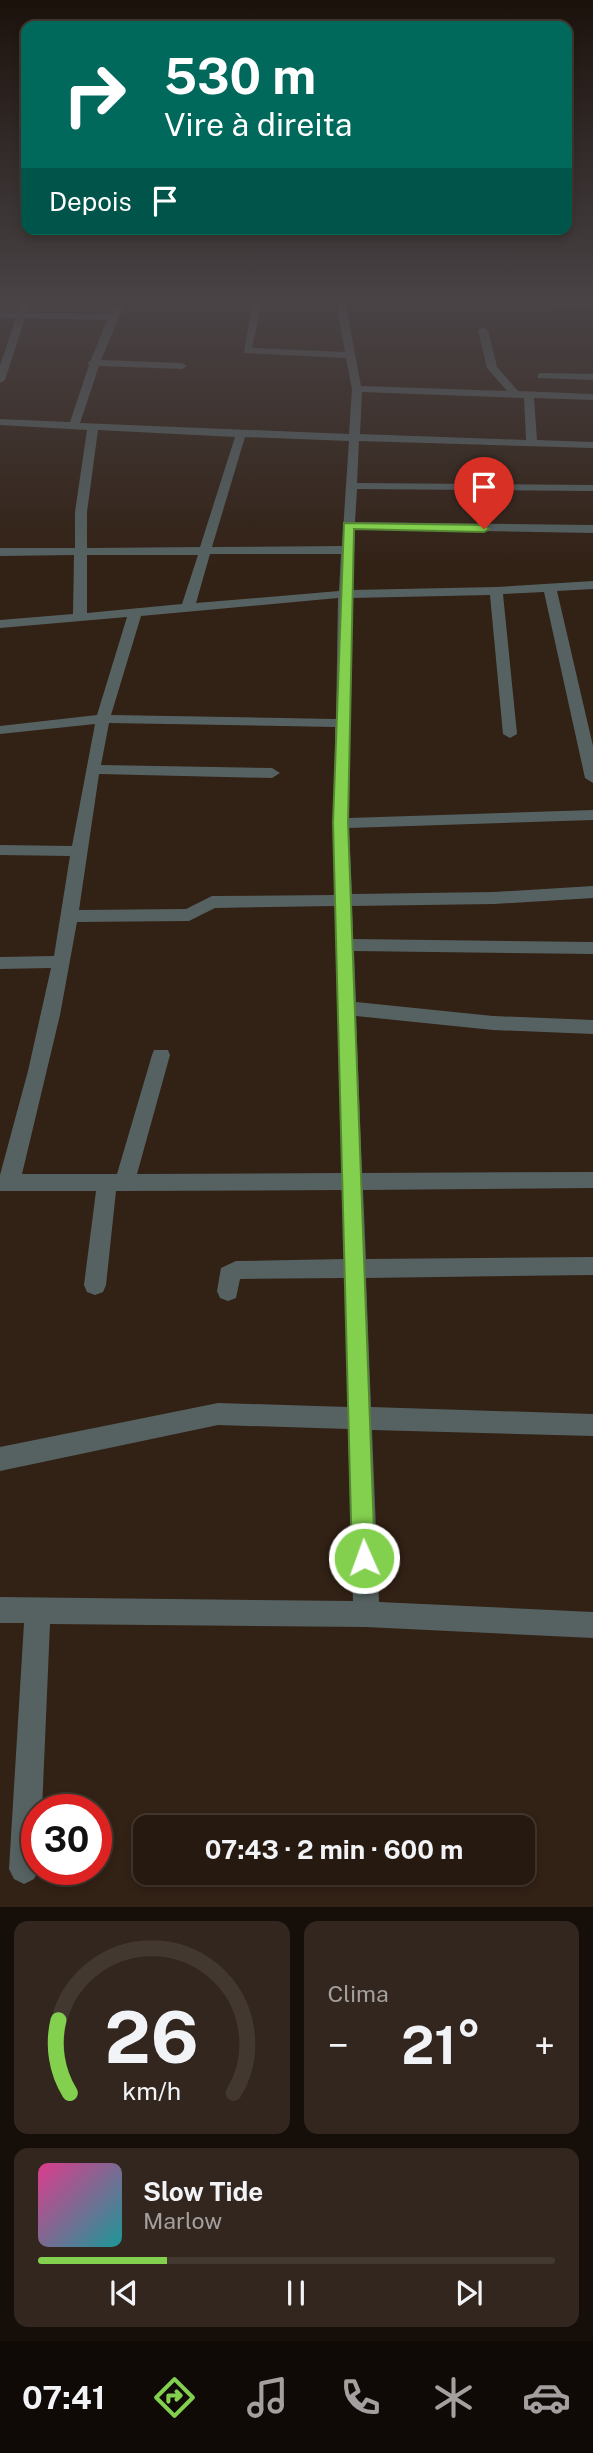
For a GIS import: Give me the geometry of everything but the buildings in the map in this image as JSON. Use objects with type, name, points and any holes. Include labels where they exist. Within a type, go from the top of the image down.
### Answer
[{"type":"street","points":[[74,425],[87,390]]},
{"type":"street","points":[[357,390],[345,594],[341,823],[366,1614]]},
{"type":"street","points":[[388,390],[593,397]]},
{"type":"street","points":[[511,390],[515,394]]},
{"type":"street","points":[[529,395],[531,443]]},
{"type":"street","points":[[0,422],[241,434],[593,445]]},
{"type":"street","points":[[80,616],[81,512],[93,427]]},
{"type":"street","points":[[188,607],[241,434]]},
{"type":"street","points":[[350,486],[593,488]]},
{"type":"street","points":[[348,525],[593,529]]},
{"type":"street","points":[[0,552],[204,554],[347,550]]},
{"type":"street","points":[[0,625],[345,594],[496,591],[593,585]]},
{"type":"street","points":[[549,586],[593,778]]},
{"type":"street","points":[[496,591],[510,734]]},
{"type":"street","points":[[136,611],[103,719],[78,851],[62,962],[5,1183],[593,1180]]},
{"type":"street","points":[[0,730],[103,719],[341,723]]},
{"type":"street","points":[[95,769],[272,773]]},
{"type":"street","points":[[341,823],[593,814]]},
{"type":"street","points":[[0,850],[78,851]]},
{"type":"street","points":[[70,916],[189,915],[212,902],[494,898],[593,892]]},
{"type":"street","points":[[344,945],[593,948]]},
{"type":"street","points":[[0,963],[62,962]]},
{"type":"street","points":[[346,1008],[494,1023],[593,1027]]},
{"type":"street","points":[[95,1285],[116,1182],[161,1055]]},
{"type":"street","points":[[228,1291],[229,1275],[236,1270],[593,1266]]},
{"type":"street","points":[[0,1459],[218,1414],[593,1425]]},
{"type":"street","points":[[0,1610],[366,1614],[593,1625]]},
{"type":"street","points":[[28,1794],[38,1610]]},
{"type":"route","points":[[364,1558],[341,823],[342,671],[348,525],[484,529]]}]
